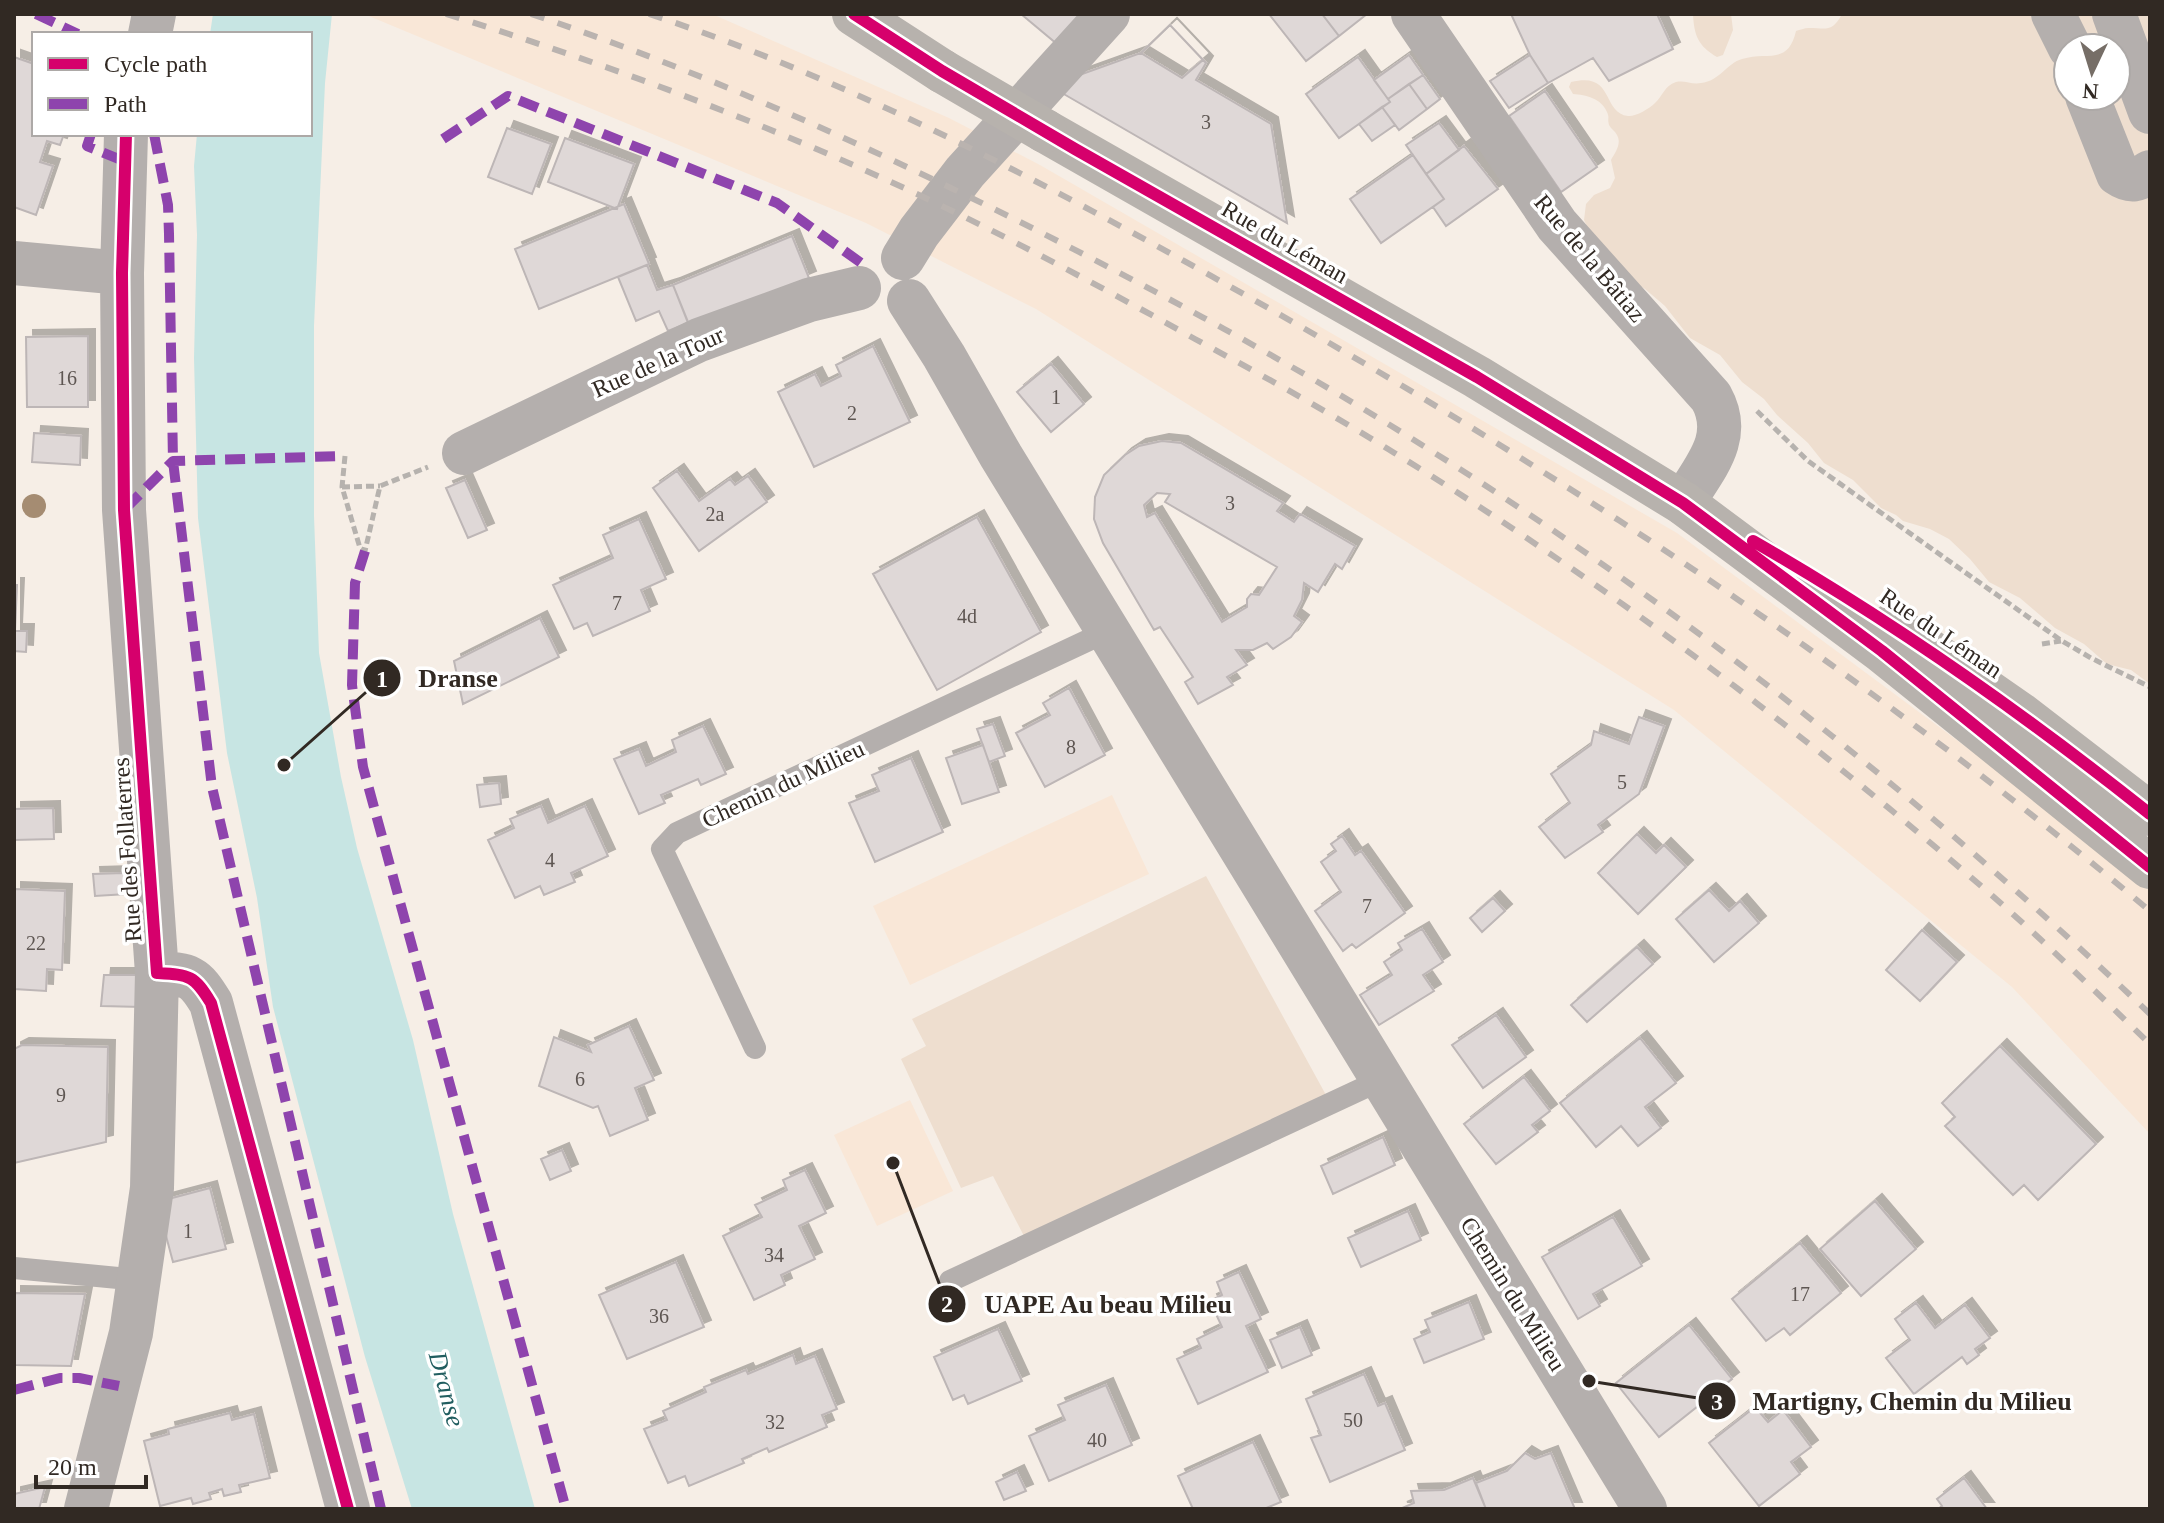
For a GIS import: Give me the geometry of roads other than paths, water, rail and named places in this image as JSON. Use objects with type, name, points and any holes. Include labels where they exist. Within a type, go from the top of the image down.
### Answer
[{"type":"main road","name":"Rue du Léman","points":[[854,14],[942,71],[1477,377],[1688,506],[1810,574],[1904,633],[2020,714],[2150,814]]},
{"type":"main road","name":"Rue du Léman","points":[[1688,506],[1882,651],[2150,867]]},
{"type":"street","points":[[903,258],[965,172],[1108,14]]},
{"type":"street","name":"Rue de la Bâtiaz","points":[[1413,14],[1557,225],[1711,397],[1718,411],[1719,442],[1688,506]]},
{"type":"street","points":[[2053,14],[2062,32]]},
{"type":"street","points":[[2114,14],[2150,112]]},
{"type":"street","points":[[2093,112],[2118,174],[2126,180],[2137,181],[2150,172]]},
{"type":"street","name":"Rue des Follaterres","points":[[126,136],[122,273],[124,510],[157,973],[189,976],[201,986],[211,1003],[348,1509]]},
{"type":"street","points":[[886,254],[903,258],[916,276],[916,288],[909,301],[897,309],[879,310],[864,299],[859,288],[859,276],[869,260],[886,254]]},
{"type":"street","points":[[14,263],[122,273]]},
{"type":"street","name":"Rue de la Tour","points":[[464,453],[699,340],[809,300],[859,288]]},
{"type":"street","name":"Chemin du Milieu","points":[[909,301],[1645,1509]]},
{"type":"street","points":[[86,1509],[128,1346],[152,1188],[157,973]]},
{"type":"lane","name":"Chemin du Milieu","points":[[755,1048],[662,849],[677,833],[1108,631]]},
{"type":"lane","points":[[950,1281],[1383,1079]]},
{"type":"lane","points":[[14,1268],[139,1280]]},
{"type":"water","name":"Dranse","points":[[213,14],[332,14],[325,83],[314,326],[314,516],[319,653],[357,848],[413,1040],[453,1214],[535,1509],[412,1509],[365,1357],[273,1007],[257,898],[227,753],[198,518],[194,166],[197,136],[312,136],[312,32],[210,32]]},
{"type":"railway","points":[[446,14],[691,98],[881,177],[1062,267],[1364,435],[1545,550],[1771,714],[1988,892],[2150,1044]]},
{"type":"railway","points":[[531,14],[727,87],[982,203],[1231,333],[1414,440],[1609,569],[1797,708],[1977,857],[2150,1014]]},
{"type":"railway","points":[[649,14],[804,72],[954,140],[1175,256],[1366,364],[1599,507],[1825,660],[2044,824],[2150,911]]},
{"type":"place","name":"Dranse","points":[[284,765]]},
{"type":"place","name":"UAPE Au beau Milieu","points":[[893,1163]]},
{"type":"place","name":"Martigny, Chemin du Milieu","points":[[1589,1381]]}]
